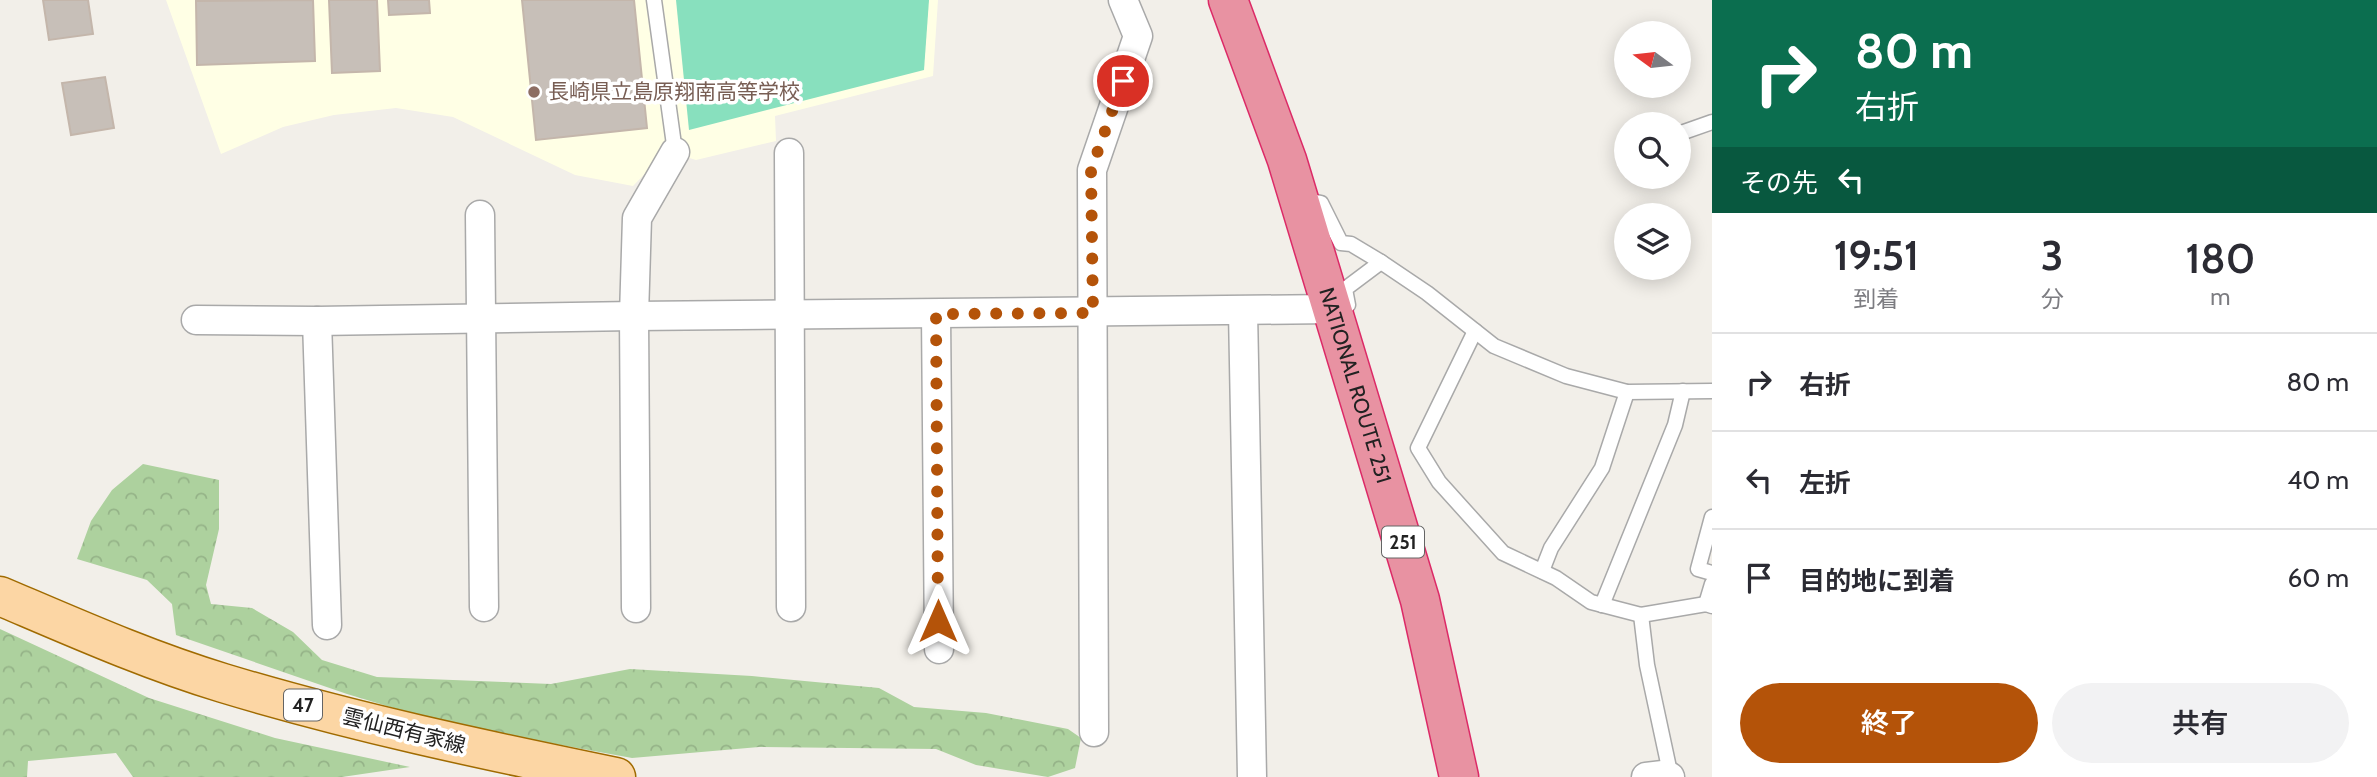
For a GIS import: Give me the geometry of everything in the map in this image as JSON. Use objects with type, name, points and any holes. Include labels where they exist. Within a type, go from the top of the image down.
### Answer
[{"type":"highway","name":"NATIONAL ROUTE 251","points":[[1228,0],[1346,328],[1420,600],[1459,777]]},
{"type":"main road","name":"雲仙西有家線","points":[[0,596],[116,645],[222,682],[460,745],[616,777]]},
{"type":"street","points":[[1094,732],[1091,170],[1138,36],[1123,0]]},
{"type":"street","points":[[636,608],[634,316],[637,218],[676,152]]},
{"type":"street","points":[[789,153],[791,607]]},
{"type":"street","points":[[480,215],[484,607]]},
{"type":"street","points":[[1243,311],[1252,777]]},
{"type":"street","points":[[196,320],[1243,311],[1346,328]]},
{"type":"street","points":[[936,314],[939,649]]},
{"type":"street","points":[[317,321],[327,625]]},
{"type":"street","points":[[1646,777],[1671,777]]},
{"type":"lane","points":[[654,0],[676,152]]},
{"type":"lane","points":[[1691,129],[1712,122]]},
{"type":"lane","points":[[1298,199],[1321,203],[1341,243],[1351,244],[1381,262],[1427,293],[1494,346],[1566,376],[1626,391],[1712,391]]},
{"type":"lane","points":[[1346,328],[1345,289],[1381,262]]},
{"type":"lane","points":[[1475,331],[1418,448],[1439,482],[1503,553],[1556,578],[1591,602],[1641,615],[1709,605],[1712,584]]},
{"type":"lane","points":[[1542,571],[1551,548],[1602,468],[1626,391]]},
{"type":"lane","points":[[1602,605],[1675,425],[1683,391]]},
{"type":"lane","points":[[1712,517],[1698,569],[1712,573]]},
{"type":"lane","points":[[1641,615],[1647,665],[1671,777]]},
{"type":"shaded area","name":"長崎県立島原翔南高等学校","points":[[166,0],[938,0],[933,76],[775,116],[776,141],[696,160],[667,151],[633,186],[575,175],[453,117],[396,108],[334,115],[283,127],[221,154]]},
{"type":"green space","points":[[676,0],[929,0],[924,70],[689,130]]},
{"type":"green space","points":[[143,464],[219,480],[219,529],[206,585],[211,604],[252,608],[293,632],[322,660],[377,677],[551,684],[630,669],[752,676],[879,688],[914,707],[986,713],[1068,729],[1081,738],[1075,768],[1048,777],[976,765],[936,749],[759,747],[632,758],[447,724],[347,694],[176,635],[172,604],[147,580],[77,559],[91,521],[112,490]]},
{"type":"green space","points":[[0,629],[149,698],[275,738],[410,767],[342,777],[133,777],[116,753],[28,761],[27,777],[0,777]]},
{"type":"building","points":[[43,0],[88,0],[93,34],[49,40]]},
{"type":"building","points":[[313,0],[315,61],[197,65],[196,1]]},
{"type":"building","points":[[329,0],[377,0],[380,71],[332,73]]},
{"type":"building","points":[[388,0],[429,0],[430,13],[389,15]]},
{"type":"building","points":[[522,0],[634,0],[647,128],[536,140]]},
{"type":"building","points":[[105,77],[114,128],[71,135],[62,83]]},
{"type":"place","name":"長崎県立島原翔南高等学校","points":[[534,92]]},
{"type":"route","points":[[938,621],[936,314],[1093,313],[1091,170],[1123,81]]}]
